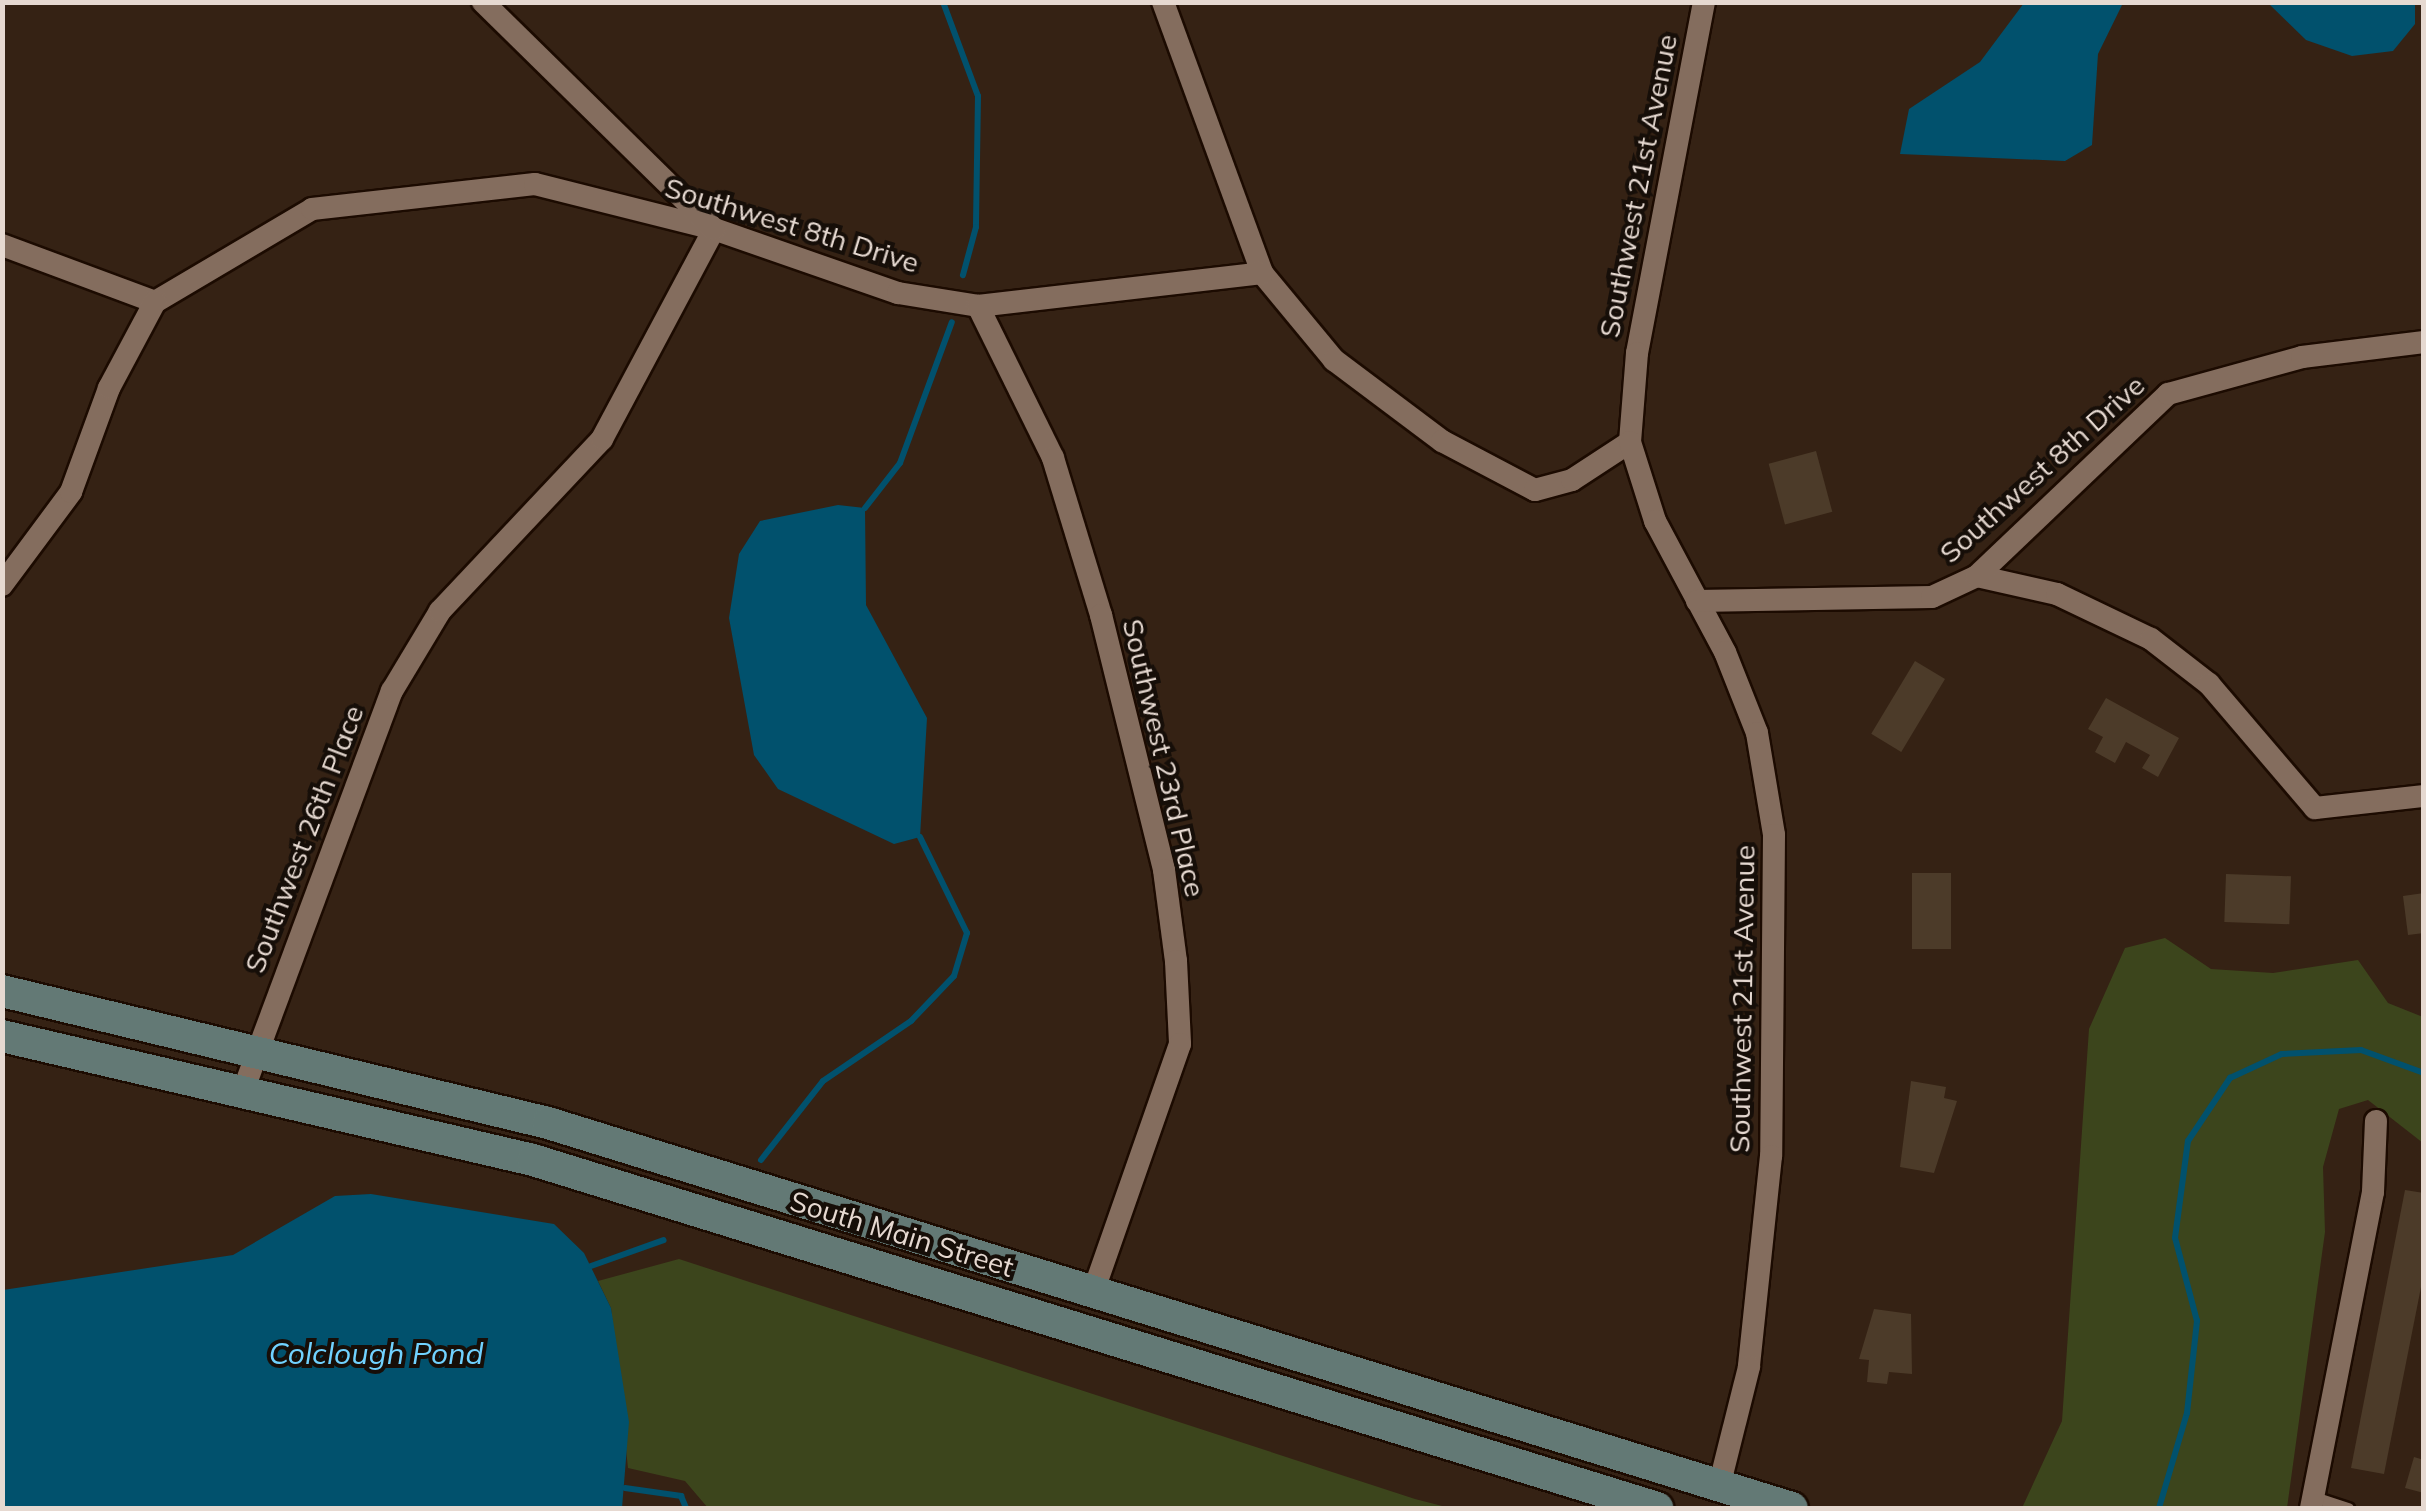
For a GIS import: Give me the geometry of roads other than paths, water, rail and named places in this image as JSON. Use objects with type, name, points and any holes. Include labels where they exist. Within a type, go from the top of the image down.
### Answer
[{"type":"main road","name":"South Main Street","points":[[2,991],[548,1123],[1093,1293],[1714,1497],[1792,1508]]},
{"type":"main road","name":"South Main Street","points":[[2,1036],[533,1160],[1078,1332],[1658,1508]]},
{"type":"main road","points":[[1078,1332],[1093,1293]]},
{"type":"street","points":[[484,2],[714,230]]},
{"type":"street","points":[[1163,2],[1262,273],[1334,360],[1504,479],[1536,490],[1572,480],[1630,442]]},
{"type":"street","name":"Southwest 21st Avenue","points":[[1704,2],[1637,353],[1630,442],[1655,521],[1697,601],[1756,733],[1775,854],[1772,1156],[1749,1366],[1714,1497]]},
{"type":"street","name":"Southwest 8th Drive","points":[[155,302],[312,209],[450,188],[536,184],[714,230],[898,293],[978,306],[1262,273]]},
{"type":"street","name":"Southwest 26th Place","points":[[243,1091],[392,691],[440,611],[602,439],[714,230]]},
{"type":"street","points":[[2,246],[155,302],[108,388],[71,492],[2,585]]},
{"type":"street","name":"Southwest 23rd Place","points":[[978,306],[1053,458],[1101,615],[1164,870],[1176,961],[1180,1044],[1093,1293]]},
{"type":"street","name":"Southwest 8th Drive","points":[[1697,601],[1932,596],[1977,576],[2168,394],[2302,357],[2424,342]]},
{"type":"street","points":[[1977,576],[2058,594],[2151,639],[2209,684],[2314,808],[2424,796]]},
{"type":"street","points":[[2312,1503],[2373,1192],[2376,1121]]},
{"type":"lane","points":[[2312,1503],[2348,1508]]},
{"type":"water","points":[[2024,3],[2123,3],[2098,54],[2092,145],[2065,161],[1900,154],[1909,109],[1980,62]]},
{"type":"water","points":[[2268,3],[2415,3],[2415,24],[2393,51],[2352,56],[2306,40]]},
{"type":"water","points":[[838,505],[865,508],[866,605],[927,718],[920,837],[894,844],[778,789],[754,755],[729,618],[739,554],[760,521]]},
{"type":"water","name":"Colclough Pond","points":[[371,1194],[554,1224],[584,1253],[611,1308],[629,1422],[622,1508],[3,1508],[3,1290],[233,1255],[335,1196]]},
{"type":"waterway","points":[[943,2],[978,96],[976,227],[963,275]]},
{"type":"waterway","points":[[865,508],[900,463],[952,322]]},
{"type":"waterway","points":[[761,1160],[823,1081],[911,1021],[954,976],[967,933],[920,837]]},
{"type":"waterway","points":[[2159,1508],[2187,1413],[2197,1321],[2175,1238],[2188,1141],[2230,1078],[2282,1054],[2361,1050],[2424,1073]]},
{"type":"waterway","points":[[591,1266],[664,1240]]},
{"type":"waterway","points":[[625,1488],[681,1496],[686,1508]]}]
